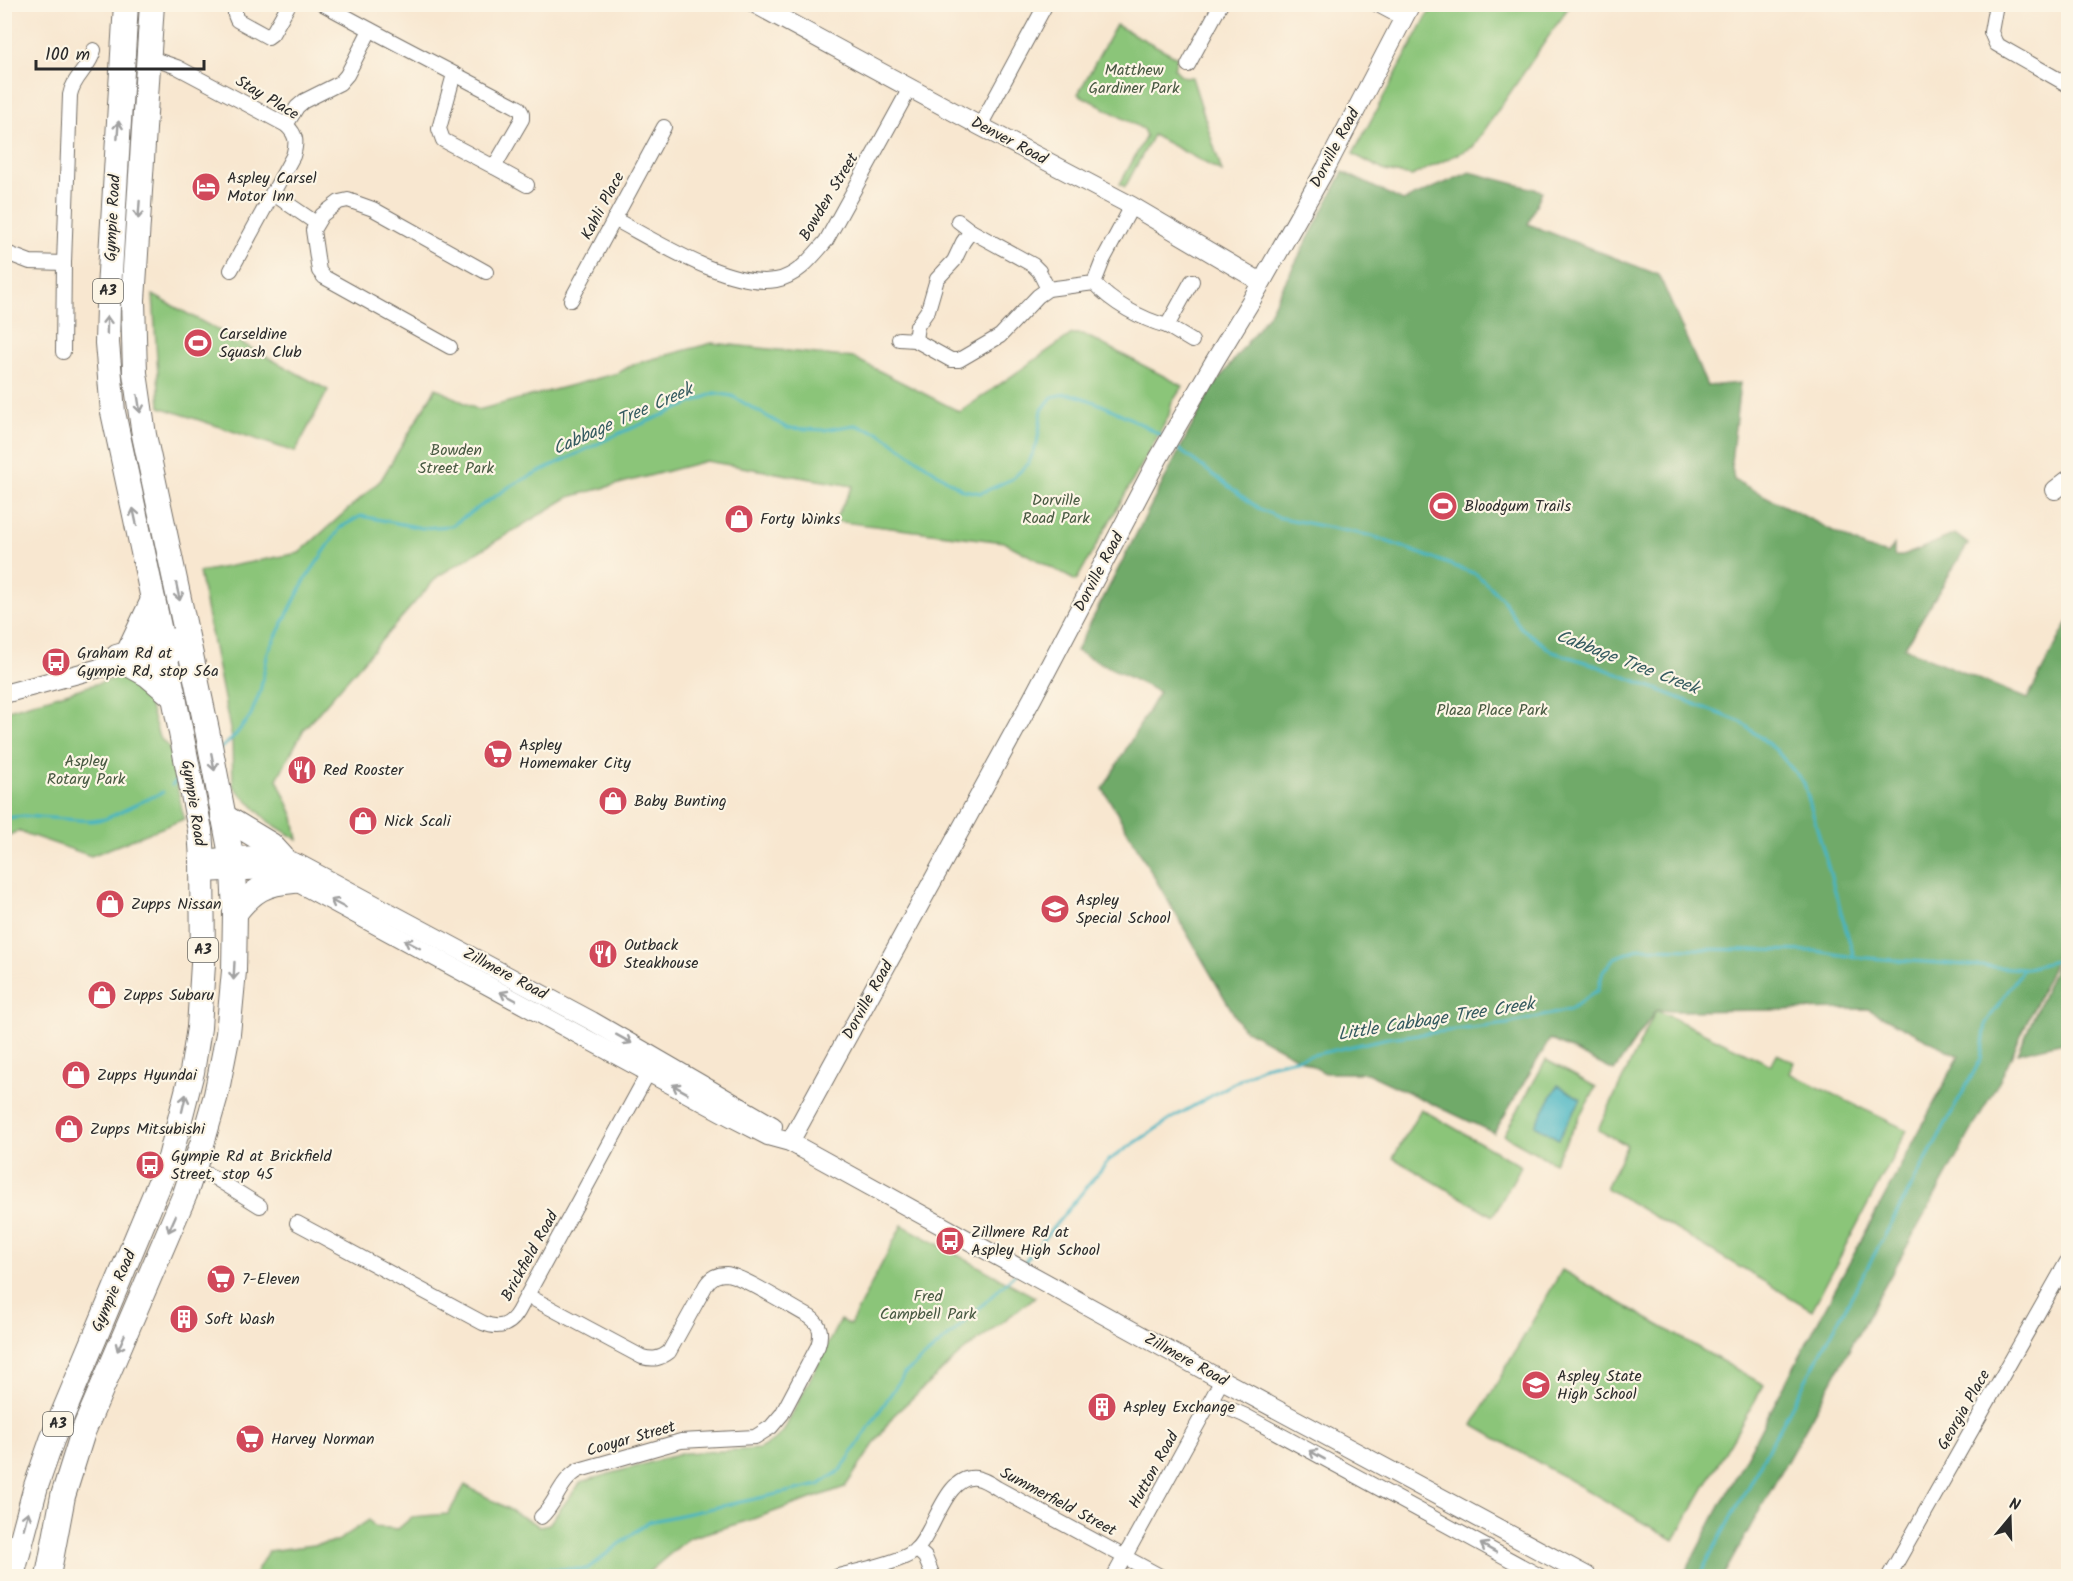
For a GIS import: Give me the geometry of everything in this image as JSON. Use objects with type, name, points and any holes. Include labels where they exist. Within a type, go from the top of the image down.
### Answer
[{"type":"highway","name":"Gympie Road","points":[[12,1576],[36,1486],[52,1440],[170,1158],[192,1072],[199,1028],[203,964],[202,866],[196,807],[113,412],[107,344],[126,4]]},
{"type":"highway","name":"Gympie Road","points":[[48,1576],[63,1496],[83,1432],[194,1170],[216,1095],[228,1034],[234,971],[235,913],[232,864],[207,730],[144,435],[135,373],[133,300],[152,4]]},
{"type":"highway","points":[[153,600],[130,657],[174,697]]},
{"type":"highway","points":[[221,805],[272,845],[282,857]]},
{"type":"highway","points":[[235,913],[248,897],[263,887],[274,883],[294,881]]},
{"type":"street","points":[[235,4],[237,20],[268,37],[289,4]]},
{"type":"street","points":[[323,4],[519,108],[522,119],[494,167]]},
{"type":"street","name":"Denver Road","points":[[755,4],[1132,206],[1262,282]]},
{"type":"street","points":[[980,126],[1046,4]]},
{"type":"street","points":[[1188,65],[1221,4]]},
{"type":"street","points":[[1376,4],[1407,12]]},
{"type":"street","points":[[1996,4],[1991,32],[1996,44],[2068,85]]},
{"type":"street","name":"Dorville Road","points":[[790,1142],[1032,699],[1158,459],[1326,168],[1407,12]]},
{"type":"street","points":[[286,125],[297,107],[304,101],[340,83],[347,75],[370,30]]},
{"type":"street","points":[[63,352],[70,95],[73,85],[89,64],[94,50]]},
{"type":"street","name":"Stay Place","points":[[148,57],[177,67],[286,125],[295,134],[297,144],[293,156],[231,270]]},
{"type":"street","points":[[454,74],[440,136],[443,140],[489,166],[527,185]]},
{"type":"street","name":"Bowden Street","points":[[614,219],[729,276],[753,281],[777,280],[795,272],[808,262],[826,241],[910,88]]},
{"type":"street","name":"Kahli Place","points":[[571,300],[663,127]]},
{"type":"street","points":[[272,193],[316,223]]},
{"type":"street","points":[[450,347],[324,277],[319,271],[314,241],[313,230],[316,223],[339,202],[348,200],[373,209],[486,272]]},
{"type":"street","points":[[1095,283],[1102,260],[1132,206]]},
{"type":"street","points":[[958,221],[971,231],[1040,270],[1047,289]]},
{"type":"street","points":[[915,340],[917,326],[928,310],[937,279],[954,261],[971,231]]},
{"type":"street","points":[[4,252],[30,262],[64,263]]},
{"type":"street","points":[[1167,326],[1192,281]]},
{"type":"street","points":[[899,339],[915,340],[951,360],[959,360],[1000,336],[1047,289],[1095,283]]},
{"type":"street","points":[[1095,283],[1104,294],[1152,322],[1167,326],[1192,341]]},
{"type":"street","points":[[4,694],[100,668],[117,654],[130,657],[188,641]]},
{"type":"street","name":"Zillmere Road","points":[[232,864],[255,854],[282,857],[379,906],[653,1064]]},
{"type":"street","name":"Zillmere Road","points":[[202,866],[232,864],[278,872],[653,1064],[773,1126],[790,1142],[1222,1380],[1585,1576]]},
{"type":"street","name":"Brickfield Road","points":[[297,1222],[491,1326],[502,1326],[514,1320],[528,1296],[653,1064]]},
{"type":"street","points":[[170,1158],[215,1178],[260,1206]]},
{"type":"street","name":"Georgia Place","points":[[1889,1576],[2068,1260]]},
{"type":"street","name":"Cooyar Street","points":[[528,1296],[642,1357],[653,1359],[661,1358],[669,1352],[706,1284],[710,1279],[719,1275],[734,1276],[810,1317],[818,1325],[821,1333],[818,1346],[782,1414],[776,1423],[764,1433],[747,1439],[681,1441],[579,1470],[570,1476],[541,1517]]},
{"type":"street","name":"Hutton Road","points":[[1114,1576],[1222,1380]]},
{"type":"street","name":"Zillmere Road","points":[[1211,1401],[1244,1415],[1540,1576]]},
{"type":"street","name":"Summerfield Street","points":[[916,1549],[953,1489],[964,1480],[975,1478],[1125,1557]]},
{"type":"street","points":[[838,1576],[900,1558],[916,1549],[925,1557],[933,1576]]},
{"type":"street","points":[[1125,1557],[1161,1576]]},
{"type":"green space","points":[[1433,5],[1570,5],[1473,147],[1412,176],[1385,171],[1353,154]]},
{"type":"green space","name":"Matthew Gardiner Park","points":[[1116,25],[1177,57],[1174,68],[1182,76],[1192,77],[1222,172],[1153,135],[1125,187],[1120,184],[1146,136],[1143,129],[1078,94]]},
{"type":"green space","name":"Plaza Place Park","points":[[1343,172],[1403,201],[1470,172],[1542,191],[1528,224],[1659,275],[1707,386],[1740,383],[1731,462],[1734,480],[1866,548],[1888,554],[1894,545],[1894,556],[1903,556],[1955,534],[1968,544],[1904,648],[2027,699],[2068,622],[2068,933],[2003,1074],[1723,1576],[1683,1576],[1959,1056],[1868,1009],[1656,1010],[1614,1071],[1550,1039],[1494,1133],[1367,1073],[1325,1073],[1242,1028],[1103,789],[1159,692],[1076,651],[1209,393],[1268,315]]},
{"type":"green space","name":"Carseldine Squash Club","points":[[153,295],[328,390],[295,452],[160,407]]},
{"type":"green space","points":[[1072,334],[1083,334],[1183,386],[1171,404],[1169,415],[1159,434],[1076,581],[1004,542],[834,521],[853,486],[706,461],[569,497],[438,576],[304,729],[277,779],[294,817],[298,840],[269,822],[233,786],[232,739],[199,572],[299,553],[381,480],[436,388],[478,410],[618,373],[634,364],[712,343],[854,358],[960,412]]},
{"type":"green space","name":"Aspley Rotary Park","points":[[119,677],[136,680],[145,691],[159,737],[169,747],[184,819],[91,856],[18,831],[5,837],[5,711]]},
{"type":"green space","points":[[2068,937],[2068,1041],[2018,1053]]},
{"type":"green space","points":[[1656,1010],[1771,1065],[1777,1054],[1794,1062],[1789,1073],[1907,1130],[1812,1310],[1606,1188],[1627,1145],[1598,1130]]},
{"type":"green space","points":[[1546,1060],[1596,1087],[1554,1163],[1504,1135]]},
{"type":"green space","points":[[1421,1109],[1521,1166],[1493,1216],[1393,1158]]},
{"type":"green space","name":"Fred Campbell Park","points":[[902,1225],[1035,1297],[960,1354],[893,1416],[845,1487],[750,1520],[689,1538],[644,1576],[254,1576],[268,1551],[336,1542],[369,1520],[375,1527],[398,1529],[412,1517],[448,1514],[465,1485],[539,1526],[549,1524],[581,1482],[684,1453],[759,1449],[772,1442],[783,1432],[840,1320],[850,1325]]},
{"type":"green space","points":[[1562,1270],[1764,1385],[1674,1540],[1473,1425]]},
{"type":"water","points":[[1558,1085],[1581,1099],[1558,1139],[1535,1125]]},
{"type":"waterway","name":"Cabbage Tree Creek","points":[[220,749],[232,739],[250,717],[260,692],[268,652],[305,580],[341,527],[361,516],[422,528],[451,526],[512,485],[618,434],[715,393],[732,396],[787,428],[824,430],[855,425],[880,433],[963,490],[981,493],[1012,479],[1028,464],[1037,444],[1042,410],[1052,397],[1066,394],[1087,399],[1130,418],[1163,437]]},
{"type":"waterway","name":"Cabbage Tree Creek","points":[[1173,445],[1258,508],[1277,517],[1372,536],[1476,574],[1502,598],[1520,627],[1553,652],[1592,664],[1741,722],[1776,750],[1804,783],[1854,957]]},
{"type":"waterway","name":"Cabbage Tree Creek","points":[[172,785],[181,778]]},
{"type":"waterway","name":"Cabbage Tree Creek","points":[[4,818],[24,816],[92,821],[105,819],[163,792]]},
{"type":"waterway","name":"Little Cabbage Tree Creek","points":[[1023,1264],[1109,1160],[1174,1117],[1264,1066],[1388,1038],[1507,1024],[1569,1010],[1598,990],[1603,971],[1614,958],[1641,948],[1816,951],[1854,957],[2023,969],[2068,958]]},
{"type":"waterway","points":[[1699,1576],[1981,1059],[1986,1023],[2023,969]]},
{"type":"waterway","name":"Little Cabbage Tree Creek","points":[[433,1576],[499,1569],[587,1569],[648,1522],[819,1485],[841,1470],[904,1374],[953,1333],[1015,1274]]},
{"type":"place","name":"Aspley Carsel Motor Inn","points":[[206,187]]},
{"type":"place","name":"Carseldine Squash Club","points":[[198,343]]},
{"type":"place","name":"Bloodgum Trails","points":[[1443,506]]},
{"type":"place","name":"Forty Winks","points":[[739,519]]},
{"type":"place","name":"Graham Rd at Gympie Rd, stop 56a","points":[[56,662]]},
{"type":"place","name":"Aspley Homemaker City","points":[[498,754]]},
{"type":"place","name":"Red Rooster","points":[[302,770]]},
{"type":"place","name":"Baby Bunting","points":[[613,801]]},
{"type":"place","name":"Nick Scali","points":[[363,821]]},
{"type":"place","name":"Zupps Nissan","points":[[110,904]]},
{"type":"place","name":"Aspley Special School","points":[[1055,909]]},
{"type":"place","name":"Outback Steakhouse","points":[[603,954]]},
{"type":"place","name":"Zupps Subaru","points":[[102,995]]},
{"type":"place","name":"Zupps Hyundai","points":[[76,1075]]},
{"type":"place","name":"Zupps Mitsubishi","points":[[69,1129]]},
{"type":"place","name":"Gympie Rd at Brickfield Street, stop 45","points":[[150,1165]]},
{"type":"place","name":"Zillmere Rd at Aspley High School","points":[[950,1241]]},
{"type":"place","name":"7-Eleven","points":[[221,1279]]},
{"type":"place","name":"Soft Wash","points":[[184,1319]]},
{"type":"place","name":"Aspley State High School","points":[[1536,1385]]},
{"type":"place","name":"Aspley Exchange","points":[[1102,1407]]},
{"type":"place","name":"Harvey Norman","points":[[250,1439]]},
{"type":"park label","name":"Bowden Street Park","points":[[456,459]]},
{"type":"park label","name":"Dorville Road Park","points":[[1056,509]]}]
